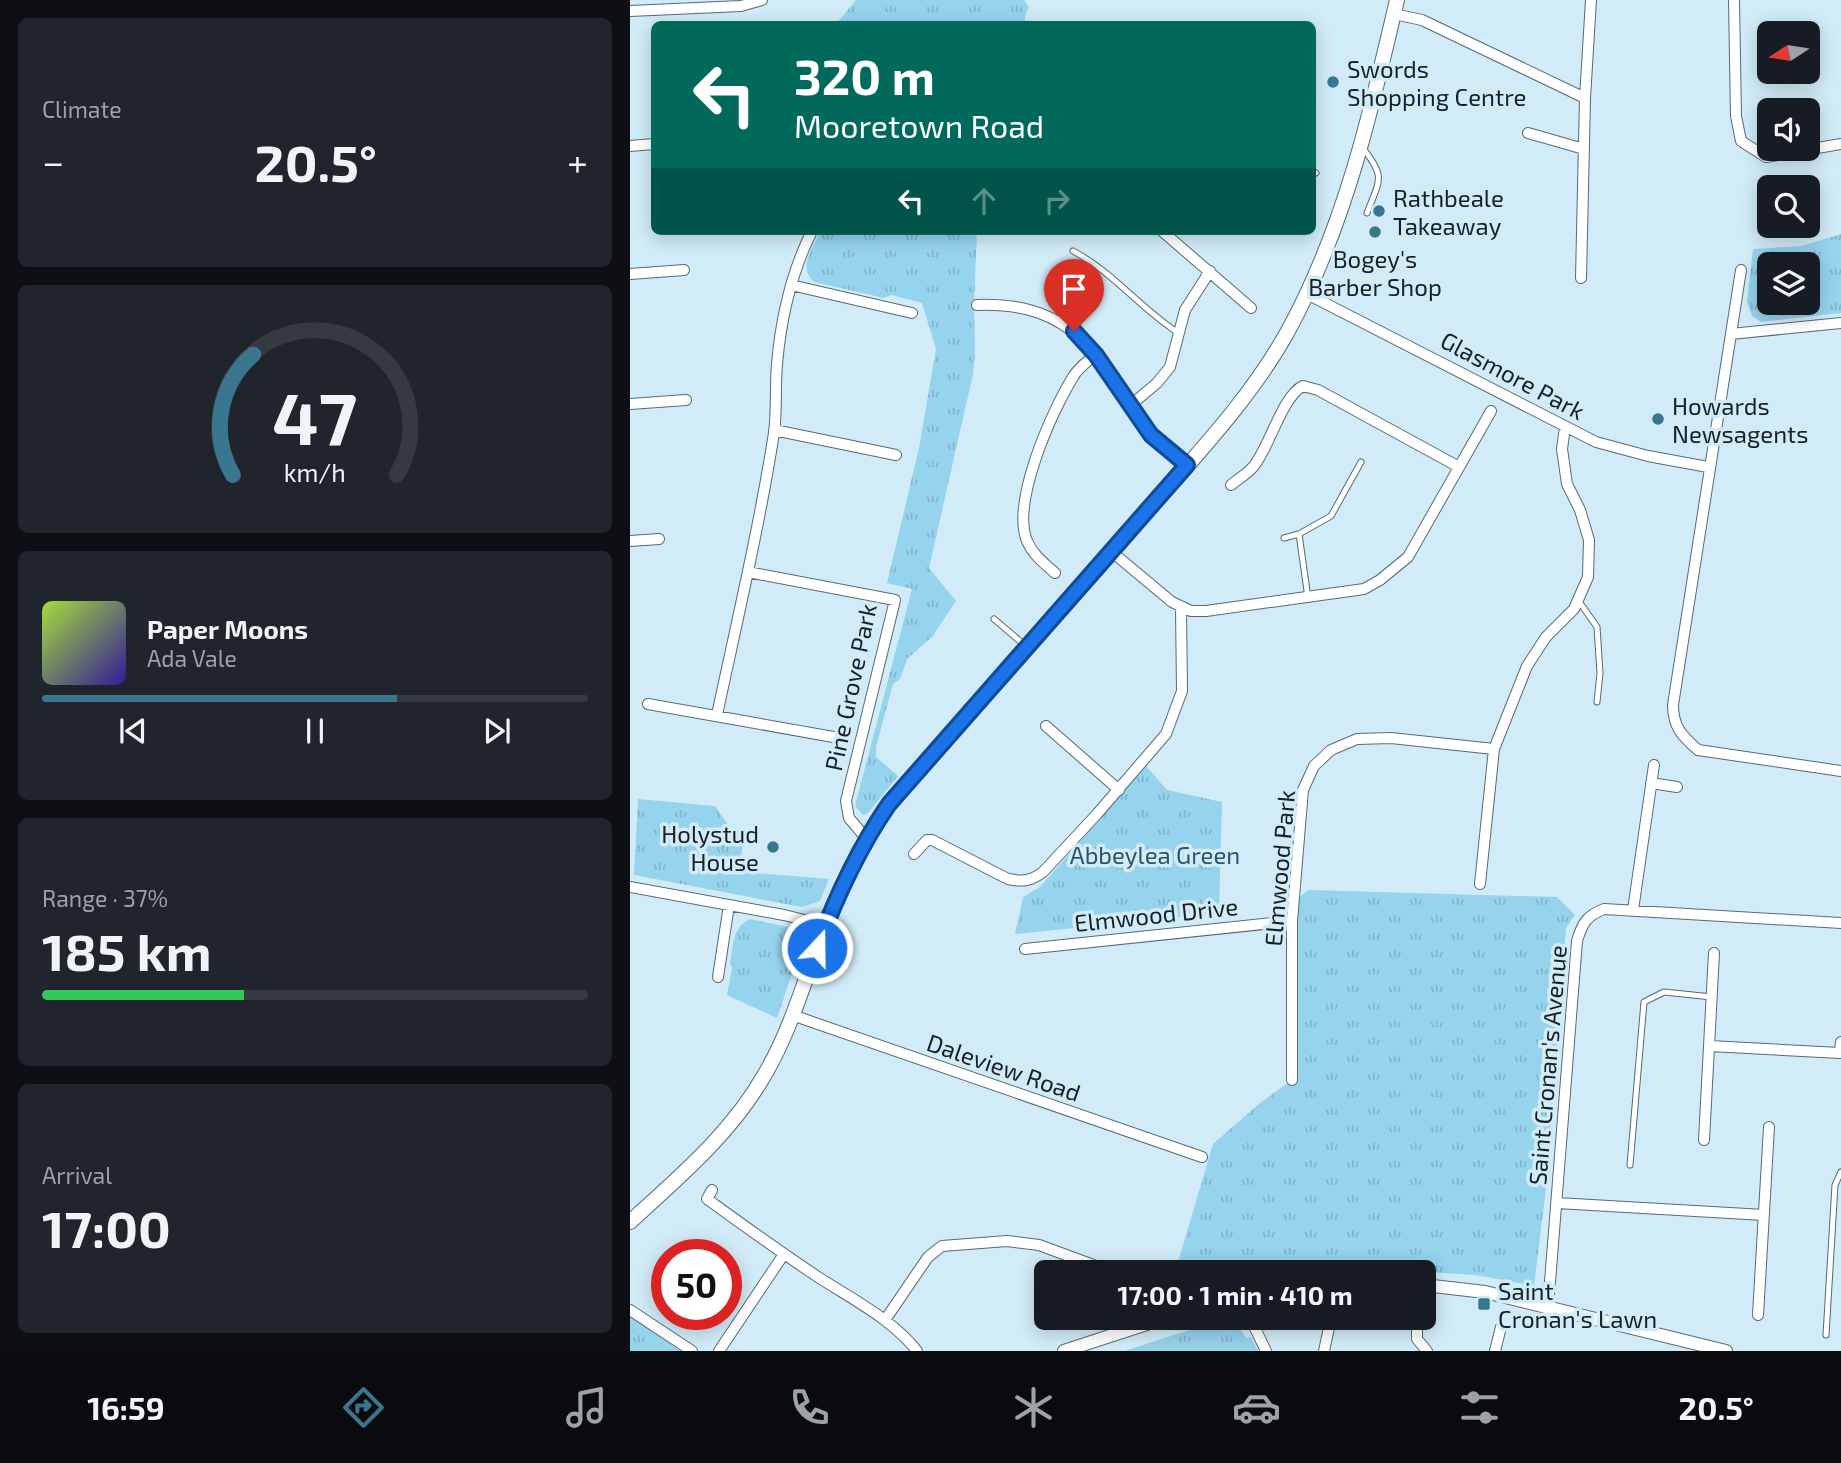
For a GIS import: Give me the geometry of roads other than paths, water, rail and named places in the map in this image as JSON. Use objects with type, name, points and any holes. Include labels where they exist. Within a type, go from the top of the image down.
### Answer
[{"type":"main road","points":[[630,1222],[702,1157],[728,1129],[765,1076],[792,1015],[825,925],[866,838],[889,804],[1234,410],[1286,334],[1324,256],[1360,145],[1396,7]]},
{"type":"street","points":[[630,11],[690,3],[741,6],[762,0]]},
{"type":"street","points":[[1581,278],[1585,98],[1591,0]]},
{"type":"street","points":[[1734,0],[1736,116],[1741,141],[1766,157],[1841,144]]},
{"type":"street","points":[[1396,7],[1585,98]]},
{"type":"street","points":[[1528,133],[1584,149]]},
{"type":"street","points":[[630,146],[651,144]]},
{"type":"street","points":[[717,715],[748,572],[774,430],[782,320],[799,257],[809,235]]},
{"type":"street","points":[[1167,235],[1251,308]]},
{"type":"street","points":[[630,274],[684,270]]},
{"type":"street","points":[[1741,270],[1708,467],[1673,705],[1675,724],[1685,739],[1698,750],[1840,771],[1841,757]]},
{"type":"street","points":[[1131,405],[1157,383],[1170,367],[1185,310],[1210,271]]},
{"type":"street","points":[[791,285],[912,313]]},
{"type":"street","name":"Glasmore Park","points":[[1307,294],[1565,428],[1609,446],[1708,467]]},
{"type":"street","points":[[976,306],[1012,306],[1034,310],[1052,317],[1074,331],[1096,355],[1151,435],[1187,465]]},
{"type":"street","points":[[1731,334],[1841,323]]},
{"type":"street","points":[[1055,573],[1036,557],[1026,539],[1024,520],[1030,477],[1046,430],[1074,374],[1096,355]]},
{"type":"street","points":[[1231,485],[1254,467],[1287,404],[1298,388],[1303,386],[1318,390],[1459,467]]},
{"type":"street","points":[[630,404],[686,400]]},
{"type":"street","points":[[1112,552],[1181,607],[1191,611],[1364,589],[1393,571],[1408,557],[1491,411]]},
{"type":"street","points":[[1480,884],[1494,749],[1527,666],[1546,637],[1574,609],[1588,577],[1589,540],[1580,510],[1567,484],[1562,449],[1565,428]]},
{"type":"street","points":[[774,430],[896,455]]},
{"type":"street","points":[[630,541],[659,539]]},
{"type":"street","name":"Pine Grove Park","points":[[748,572],[895,600],[846,801],[849,818],[866,838]]},
{"type":"street","points":[[914,853],[928,840],[932,840],[1008,879],[1033,880],[1043,872],[1119,790],[1166,734],[1182,691],[1181,607]]},
{"type":"street","points":[[648,704],[839,738]]},
{"type":"street","points":[[1046,726],[1119,790]]},
{"type":"street","name":"Elmwood Park","points":[[1292,1080],[1292,921],[1303,790],[1314,766],[1331,750],[1357,739],[1391,738],[1494,749]]},
{"type":"street","points":[[1633,910],[1654,765]]},
{"type":"street","points":[[1651,783],[1677,787]]},
{"type":"street","points":[[630,887],[825,925]]},
{"type":"street","points":[[718,977],[729,905]]},
{"type":"street","name":"Saint Cronan's Avenue","points":[[1548,1307],[1577,942],[1583,923],[1591,914],[1604,909],[1841,923]]},
{"type":"street","name":"Elmwood Drive","points":[[1025,949],[1292,921]]},
{"type":"street","points":[[1704,1140],[1714,953]]},
{"type":"street","name":"Daleview Road","points":[[792,1015],[1202,1157]]},
{"type":"street","points":[[1710,1046],[1840,1053],[1841,1042]]},
{"type":"street","points":[[1758,1315],[1769,1127]]},
{"type":"street","points":[[712,1191],[706,1199],[884,1320],[908,1339],[918,1351]]},
{"type":"street","points":[[1557,1203],[1764,1214]]},
{"type":"street","points":[[884,1320],[928,1257],[942,1246],[1007,1241],[1039,1245],[1080,1260]]},
{"type":"street","points":[[719,1351],[784,1254]]},
{"type":"street","points":[[1436,1286],[1468,1289],[1726,1351]]},
{"type":"street","points":[[630,1310],[692,1351]]},
{"type":"street","points":[[1495,1351],[1501,1327]]},
{"type":"street","points":[[1064,1351],[1128,1330]]},
{"type":"street","points":[[1256,1330],[1266,1351]]},
{"type":"street","points":[[1324,1351],[1328,1330]]},
{"type":"street","points":[[1417,1330],[1417,1339],[1427,1351]]},
{"type":"lane","points":[[1360,145],[1375,163],[1380,178],[1367,213]]},
{"type":"lane","points":[[1073,251],[1099,267],[1180,334]]},
{"type":"lane","points":[[1284,538],[1299,534],[1331,516],[1361,462]]},
{"type":"lane","points":[[1299,534],[1307,598]]},
{"type":"lane","points":[[1578,600],[1597,627],[1600,673],[1597,702]]},
{"type":"lane","points":[[994,619],[1027,647]]},
{"type":"lane","points":[[1630,1165],[1644,1002],[1664,992],[1712,997]]},
{"type":"lane","points":[[1826,1335],[1835,1185],[1841,1172]]},
{"type":"place","name":"Swords Shopping Centre","points":[[1333,82]]},
{"type":"place","name":"Rathbeale Takeaway","points":[[1379,211]]},
{"type":"place","name":"Bogey's Barber Shop","points":[[1375,232]]},
{"type":"place","name":"Howards Newsagents","points":[[1658,419]]},
{"type":"place","name":"Holystud House","points":[[773,847]]},
{"type":"place","name":"Saint Cronan's Lawn","points":[[1484,1304]]},
{"type":"park label","name":"Abbeylea Green","points":[[1155,854]]}]
